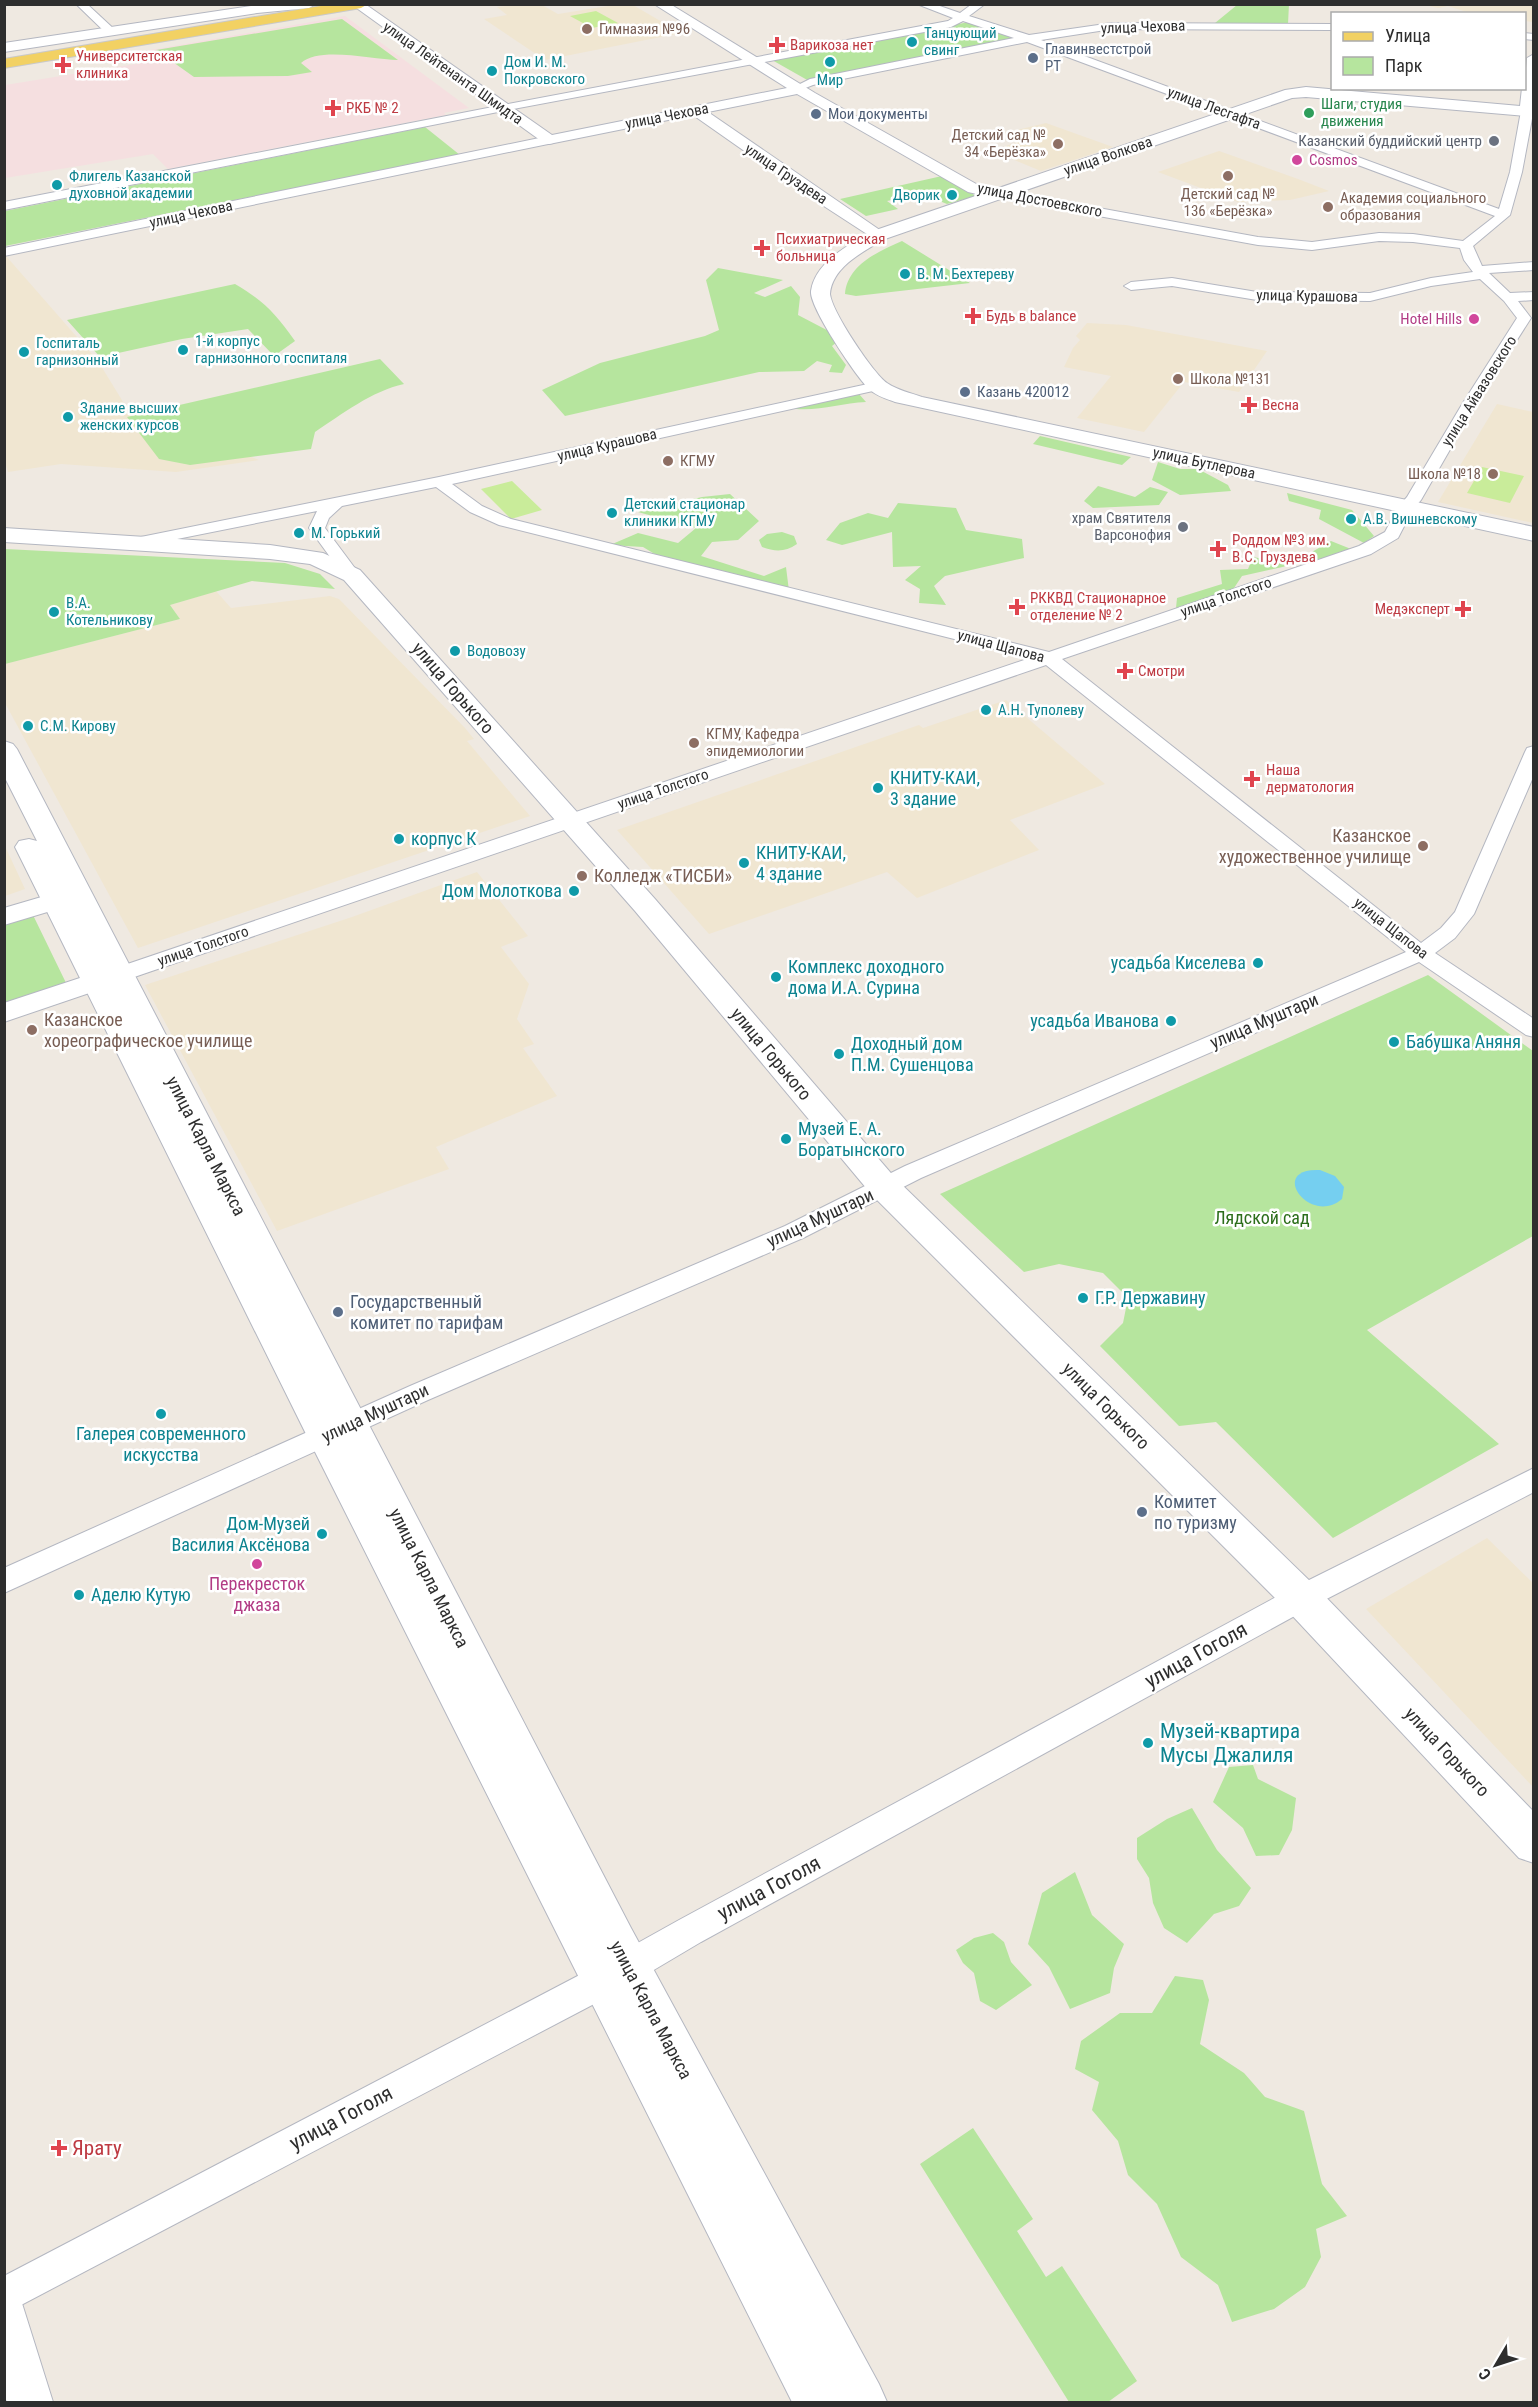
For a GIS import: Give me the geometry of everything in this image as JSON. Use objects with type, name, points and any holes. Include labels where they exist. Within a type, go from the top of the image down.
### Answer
[{"type":"main road","points":[[4,48],[257,9],[359,5]]},
{"type":"main road","points":[[4,56],[307,8]]},
{"type":"main road","points":[[4,64],[307,8]]},
{"type":"main road","points":[[4,70],[211,35],[307,8]]},
{"type":"main road","points":[[1530,111],[1533,58]]},
{"type":"main road","name":"улица Волкова","points":[[877,386],[820,298],[821,286],[827,274],[863,244],[879,235],[1290,93],[1306,92],[1530,111]]},
{"type":"main road","name":"улица Бутлерова","points":[[877,386],[917,402],[1533,534]]},
{"type":"main road","name":"улица Горького","points":[[4,535],[270,552],[315,558],[352,575],[645,905],[884,1187],[1301,1598],[1533,1843]]},
{"type":"main road","name":"улица Карла Маркса","points":[[4,749],[108,978],[616,1974],[861,2403]]},
{"type":"main road","name":"улица Карла Маркса","points":[[4,797],[56,901],[108,978]]},
{"type":"main road","name":"улица Карла Маркса","points":[[616,1974],[617,2004],[819,2403]]},
{"type":"street","points":[[81,4],[111,32]]},
{"type":"street","name":"улица Достоевского","points":[[660,4],[752,61],[973,189],[1290,245],[1312,246],[1379,237],[1413,238],[1466,245]]},
{"type":"street","name":"улица Лесгафта","points":[[922,4],[1026,38],[1504,214]]},
{"type":"street","points":[[4,206],[503,108],[951,24],[980,4]]},
{"type":"street","name":"улица Лейтенанта Шмидта","points":[[359,5],[549,140]]},
{"type":"street","name":"улица Чехова","points":[[4,252],[791,91],[810,82],[1026,38],[1114,26],[1331,27]]},
{"type":"street","name":"улица Груздева","points":[[695,110],[818,196],[879,235]]},
{"type":"street","points":[[1466,245],[1504,214],[1528,134],[1530,111]]},
{"type":"street","name":"улица Айвазовского","points":[[1406,507],[1413,500],[1468,406],[1524,318],[1466,255],[1466,245]]},
{"type":"street","name":"улица Курашова","points":[[1131,286],[1172,282],[1257,296],[1370,297],[1431,282],[1533,266]]},
{"type":"street","points":[[1507,297],[1533,296]]},
{"type":"street","name":"улица Курашова","points":[[127,544],[439,482],[877,386]]},
{"type":"street","name":"улица Щапова","points":[[439,482],[476,509],[505,522],[1048,657],[1421,953],[1533,1030]]},
{"type":"street","points":[[337,502],[323,513],[318,520],[317,528],[352,575]]},
{"type":"street","name":"улица Толстого","points":[[4,1013],[1365,550],[1392,535],[1406,507]]},
{"type":"street","name":"улица Муштари","points":[[4,1581],[419,1393],[794,1232],[913,1172],[1421,953],[1448,933],[1464,914],[1533,752]]},
{"type":"street","points":[[4,917],[56,901]]},
{"type":"street","name":"улица Гоголя","points":[[4,2296],[616,1974],[690,1930],[1301,1598],[1533,1479]]},
{"type":"street","points":[[4,2313],[30,2403]]},
{"type":"shaded area","name":"Гимназия №96","points":[[542,5],[558,14],[614,5],[633,5],[681,33],[545,60],[484,19],[507,15],[497,7]]},
{"type":"shaded area","points":[[1425,5],[1533,5],[1533,22],[1526,21],[1526,12],[1467,12],[1448,6],[1438,8]]},
{"type":"shaded area","points":[[345,16],[469,108],[444,113],[446,115],[168,169],[153,154],[5,178],[5,85],[148,62],[139,52]]},
{"type":"shaded area","name":"Детский сад № 34 «Берёзка»","points":[[1046,123],[1113,147],[1041,171],[992,151],[1017,142],[1005,133]]},
{"type":"shaded area","name":"Детский сад № 136 «Берёзка»","points":[[1219,151],[1329,191],[1290,200],[1238,202],[1158,172]]},
{"type":"shaded area","points":[[6,256],[98,361],[128,410],[151,410],[185,431],[259,460],[176,472],[61,464],[8,472],[4,459],[4,257]]},
{"type":"shaded area","name":"Школа №131","points":[[1087,323],[1126,325],[1267,351],[1239,392],[1184,382],[1144,432],[1077,418],[1111,376],[1064,367],[1073,348],[1080,340],[1076,336]]},
{"type":"shaded area","name":"Школа №18","points":[[1497,404],[1533,412],[1533,523],[1438,502]]},
{"type":"shaded area","points":[[216,591],[231,608],[330,596],[339,599],[465,728],[474,739],[467,741],[530,816],[138,948],[5,703],[4,664],[180,619],[170,605]]},
{"type":"shaded area","points":[[1006,700],[1105,784],[1010,820],[1039,850],[917,898],[887,872],[709,934],[617,830],[919,725],[923,728]]},
{"type":"shaded area","points":[[4,844],[25,889],[5,896],[4,896]]},
{"type":"shaded area","points":[[477,872],[528,936],[501,947],[529,984],[517,1019],[534,1044],[523,1048],[557,1096],[436,1147],[449,1169],[277,1231],[145,985],[352,917]]},
{"type":"shaded area","points":[[1487,1538],[1533,1583],[1533,1787],[1366,1609]]},
{"type":"green space","points":[[1289,4],[1288,24],[1215,23],[1237,5]]},
{"type":"green space","points":[[596,11],[618,23],[592,28],[570,16]]},
{"type":"green space","points":[[342,19],[398,60],[321,55],[301,63],[312,72],[288,76],[194,77],[156,50]]},
{"type":"green space","points":[[969,22],[1015,39],[809,81],[772,60]]},
{"type":"green space","points":[[425,127],[460,155],[5,246],[5,211]]},
{"type":"green space","points":[[942,176],[976,196],[947,204],[922,194],[887,201],[898,209],[866,216],[840,199]]},
{"type":"green space","points":[[902,241],[970,283],[856,296],[845,294],[847,284],[858,267],[884,249]]},
{"type":"green space","points":[[718,268],[783,280],[754,293],[765,297],[791,286],[800,297],[798,315],[842,338],[832,346],[846,365],[842,373],[829,372],[832,365],[817,361],[804,371],[759,372],[565,416],[542,390],[600,363],[705,336],[719,330],[706,280]]},
{"type":"green space","points":[[235,284],[268,308],[295,341],[274,356],[248,329],[182,339],[100,357],[67,320]]},
{"type":"green space","points":[[380,359],[404,384],[380,392],[315,432],[311,449],[190,465],[159,459],[127,417]]},
{"type":"green space","points":[[859,394],[866,402],[796,409],[792,402]]},
{"type":"green space","points":[[1040,436],[1131,457],[1122,465],[1033,444]]},
{"type":"green space","points":[[1158,462],[1180,469],[1198,469],[1228,485],[1231,491],[1180,495],[1152,480]]},
{"type":"green space","points":[[1482,467],[1524,476],[1510,503],[1467,493]]},
{"type":"green space","points":[[512,481],[542,510],[511,519],[481,489]]},
{"type":"green space","points":[[1098,486],[1135,497],[1150,487],[1168,492],[1159,505],[1093,508],[1084,501]]},
{"type":"green space","points":[[1287,493],[1352,510],[1374,536],[1364,543],[1319,519],[1321,510],[1289,501]]},
{"type":"green space","points":[[730,494],[759,521],[738,540],[712,542],[701,556],[764,576],[786,567],[789,591],[668,562],[643,547],[610,545],[638,533],[678,543],[696,528],[638,512],[702,497]]},
{"type":"green space","points":[[898,503],[956,508],[966,530],[1022,539],[1024,558],[945,576],[934,586],[946,605],[919,603],[920,589],[905,580],[921,566],[893,567],[892,532],[842,545],[826,540],[840,523],[868,513],[888,518]]},
{"type":"green space","points":[[782,532],[794,536],[797,544],[780,550],[762,547],[759,540],[767,534]]},
{"type":"green space","points":[[1331,541],[1351,549],[1332,556],[1242,576],[1232,591],[1176,608],[1177,598],[1222,584],[1220,570],[1248,569],[1253,557],[1291,564]]},
{"type":"green space","points":[[5,549],[285,563],[320,574],[335,589],[252,581],[170,605],[180,619],[5,664]]},
{"type":"green space","points":[[32,913],[68,987],[5,1009],[4,922]]},
{"type":"green space","name":"Лядской сад","points":[[1428,975],[1533,1051],[1533,1236],[1367,1330],[1499,1444],[1333,1538],[1216,1422],[1179,1426],[1100,1346],[1123,1323],[1128,1298],[1103,1273],[1059,1264],[1024,1272],[940,1194]]},
{"type":"green space","points":[[1253,1765],[1258,1779],[1296,1798],[1292,1830],[1279,1855],[1256,1856],[1243,1828],[1213,1802],[1229,1767]]},
{"type":"green space","points":[[1192,1808],[1217,1850],[1251,1888],[1239,1906],[1214,1914],[1187,1943],[1164,1928],[1153,1903],[1149,1878],[1137,1859],[1137,1838],[1167,1819]]},
{"type":"green space","points":[[1075,1872],[1092,1915],[1124,1944],[1114,1968],[1110,1993],[1070,2009],[1049,1967],[1028,1944],[1042,1893]]},
{"type":"green space","points":[[993,1933],[1004,1942],[1011,1962],[1032,1985],[996,2010],[980,2001],[974,1973],[963,1963],[956,1950],[974,1938]]},
{"type":"green space","points":[[1175,1976],[1203,1980],[1209,2000],[1200,2044],[1244,2073],[1265,2097],[1304,2111],[1322,2184],[1347,2216],[1316,2229],[1321,2257],[1305,2287],[1274,2309],[1232,2322],[1218,2285],[1181,2257],[1157,2204],[1128,2175],[1118,2141],[1092,2110],[1099,2082],[1075,2069],[1081,2041],[1120,2013],[1152,2013]]},
{"type":"green space","points":[[973,2128],[1033,2219],[1017,2231],[1046,2277],[1062,2266],[1137,2381],[1108,2402],[1069,2402],[920,2164]]},
{"type":"water","points":[[1320,1170],[1335,1176],[1344,1187],[1342,1199],[1329,1206],[1317,1206],[1307,1201],[1299,1194],[1295,1185],[1296,1177],[1304,1172]]},
{"type":"place","name":"Гимназия №96","points":[[587,29]]},
{"type":"place","name":"Танцующий свинг","points":[[912,42]]},
{"type":"place","name":"Варикоза нет","points":[[777,45]]},
{"type":"place","name":"Главинвестстрой РТ","points":[[1033,58]]},
{"type":"place","name":"Мир","points":[[830,62]]},
{"type":"place","name":"Университетская клиника","points":[[63,65]]},
{"type":"place","name":"Дом И. М. Покровского","points":[[492,71]]},
{"type":"place","name":"РКБ № 2","points":[[333,108]]},
{"type":"place","name":"Шаги, студия движения","points":[[1309,113]]},
{"type":"place","name":"Мои документы","points":[[816,114]]},
{"type":"place","name":"Казанский буддийский центр","points":[[1494,141]]},
{"type":"place","name":"Детский сад № 34 «Берёзка»","points":[[1058,144]]},
{"type":"place","name":"Cosmos","points":[[1297,160]]},
{"type":"place","name":"Детский сад № 136 «Берёзка»","points":[[1228,176]]},
{"type":"place","name":"Флигель Казанской духовной академии","points":[[57,185]]},
{"type":"place","name":"Дворик","points":[[952,195]]},
{"type":"place","name":"Академия социального образования","points":[[1328,207]]},
{"type":"place","name":"Психиатрическая больница","points":[[762,248]]},
{"type":"place","name":"В. М. Бехтереву","points":[[905,274]]},
{"type":"place","name":"Будь в balance","points":[[973,316]]},
{"type":"place","name":"Hotel Hills","points":[[1474,319]]},
{"type":"place","name":"1-й корпус гарнизонного госпиталя","points":[[183,350]]},
{"type":"place","name":"Госпиталь гарнизонный","points":[[24,352]]},
{"type":"place","name":"Школа №131","points":[[1178,379]]},
{"type":"place","name":"Казань 420012","points":[[965,392]]},
{"type":"place","name":"Весна","points":[[1249,405]]},
{"type":"place","name":"Здание высших женских курсов","points":[[68,417]]},
{"type":"place","name":"КГМУ","points":[[668,461]]},
{"type":"place","name":"Школа №18","points":[[1493,474]]},
{"type":"place","name":"Детский стационар клиники КГМУ","points":[[612,513]]},
{"type":"place","name":"А.В. Вишневскому","points":[[1351,519]]},
{"type":"place","name":"храм Святителя Варсонофия","points":[[1183,527]]},
{"type":"place","name":"М. Горький","points":[[299,533]]},
{"type":"place","name":"Роддом №3 им. В.С. Груздева","points":[[1218,549]]},
{"type":"place","name":"РККВД Стационарное отделение № 2","points":[[1017,607]]},
{"type":"place","name":"Медэксперт","points":[[1463,609]]},
{"type":"place","name":"В.А. Котельникову","points":[[54,612]]},
{"type":"place","name":"Водовозу","points":[[455,651]]},
{"type":"place","name":"Смотри","points":[[1125,671]]},
{"type":"place","name":"А.Н. Туполеву","points":[[986,710]]},
{"type":"place","name":"С.М. Кирову","points":[[28,726]]},
{"type":"place","name":"КГМУ, Кафедра эпидемиологии","points":[[694,743]]},
{"type":"place","name":"Наша дерматология","points":[[1252,779]]},
{"type":"place","name":"КНИТУ-КАИ, 3 здание","points":[[878,788]]},
{"type":"place","name":"корпус К","points":[[399,839]]},
{"type":"place","name":"Казанское художественное училище","points":[[1423,846]]},
{"type":"place","name":"КНИТУ-КАИ, 4 здание","points":[[744,863]]},
{"type":"place","name":"Колледж «ТИСБИ»","points":[[582,876]]},
{"type":"place","name":"Дом Молоткова","points":[[574,891]]},
{"type":"place","name":"усадьба Киселева","points":[[1258,963]]},
{"type":"place","name":"Комплекс доходного дома И.А. Сурина","points":[[776,977]]},
{"type":"place","name":"усадьба Иванова","points":[[1171,1021]]},
{"type":"place","name":"Казанское хореографическое училище","points":[[32,1030]]},
{"type":"place","name":"Бабушка Аняня","points":[[1394,1042]]},
{"type":"place","name":"Доходный дом П.М. Сушенцова","points":[[839,1054]]},
{"type":"place","name":"Музей Е. А. Боратынского","points":[[786,1139]]},
{"type":"place","name":"Г.Р. Державину","points":[[1083,1298]]},
{"type":"place","name":"Государственный комитет по тарифам","points":[[338,1312]]},
{"type":"place","name":"Галерея современного искусства","points":[[161,1414]]},
{"type":"place","name":"Комитет по туризму","points":[[1142,1512]]},
{"type":"place","name":"Дом-Музей Василия Аксёнова","points":[[322,1534]]},
{"type":"place","name":"Перекресток джаза","points":[[257,1564]]},
{"type":"place","name":"Аделю Кутую","points":[[79,1595]]},
{"type":"place","name":"Музей-квартира Мусы Джалиля","points":[[1148,1743]]},
{"type":"place","name":"Ярату","points":[[59,2148]]}]
